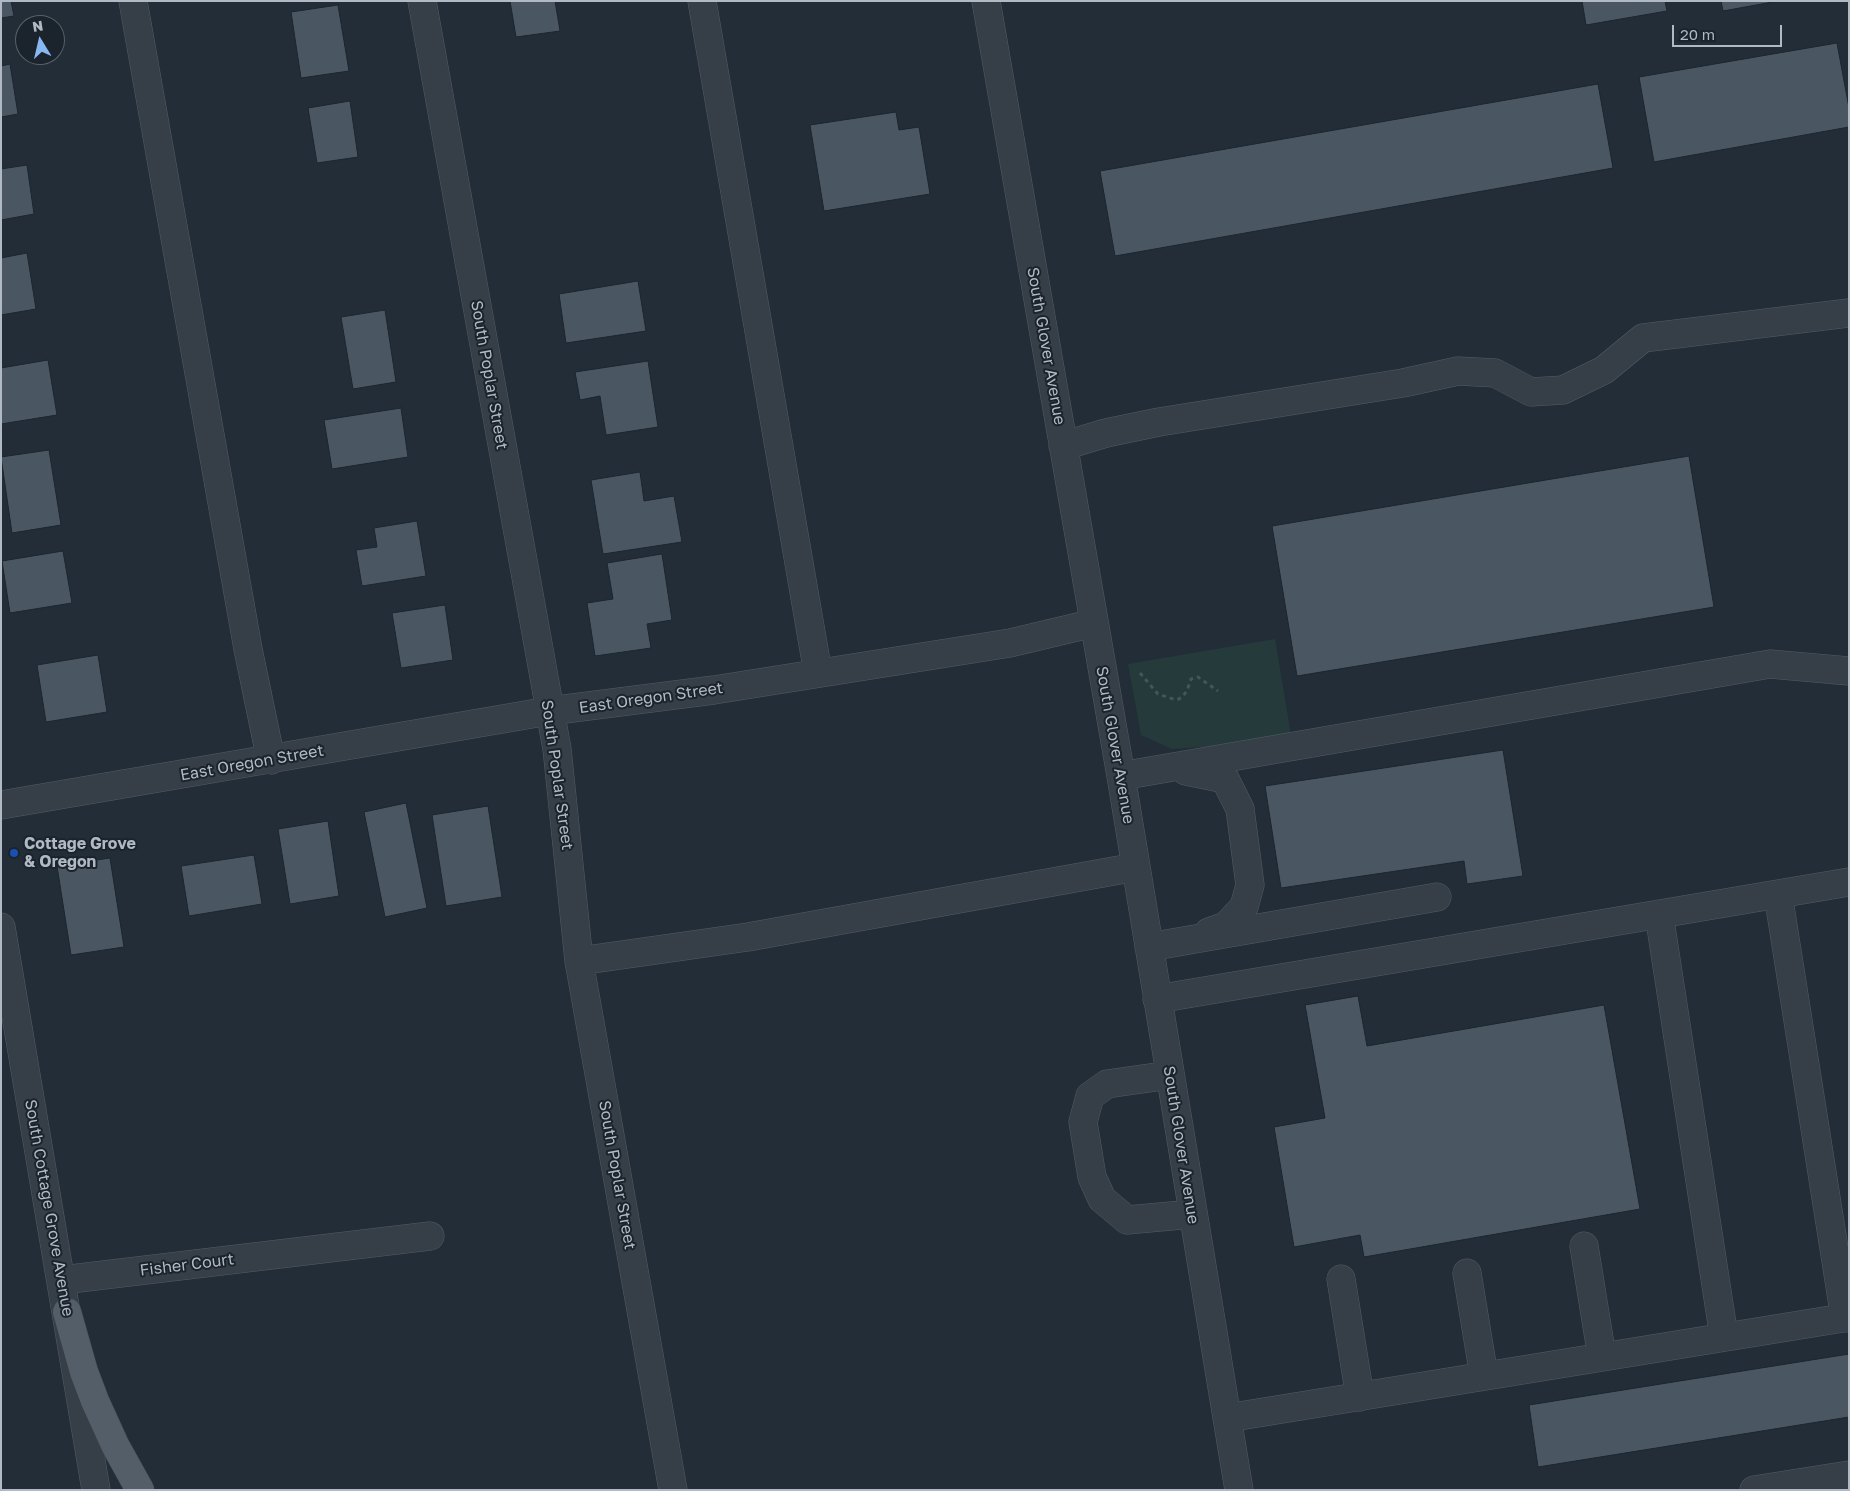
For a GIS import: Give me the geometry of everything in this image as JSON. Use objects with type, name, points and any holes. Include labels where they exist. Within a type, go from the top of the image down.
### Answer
[{"type":"main road","points":[[66,1312],[95,1401],[115,1445],[140,1490]]},
{"type":"street","points":[[133,1],[248,649],[271,760]]},
{"type":"street","name":"South Poplar Street","points":[[422,1],[557,750],[579,961],[673,1490]]},
{"type":"street","points":[[702,1],[818,673]]},
{"type":"street","name":"South Glover Avenue","points":[[986,1],[1121,776],[1238,1490]]},
{"type":"street","points":[[1063,446],[1106,432],[1403,383],[1458,371],[1495,373],[1531,392],[1562,390],[1604,370],[1643,338],[1849,313]]},
{"type":"street","name":"East Oregon Street","points":[[1,805],[549,712],[714,690],[1010,643],[1094,623]]},
{"type":"street","points":[[1121,776],[1770,664],[1849,671]]},
{"type":"street","points":[[1157,770],[1188,770],[1225,778],[1240,809],[1250,885],[1244,907],[1226,926],[1186,941]]},
{"type":"street","points":[[579,961],[748,937],[1136,867]]},
{"type":"street","points":[[1158,999],[1849,882]]},
{"type":"street","points":[[1227,1418],[1847,1318],[1778,894]]},
{"type":"street","points":[[1149,946],[1437,897]]},
{"type":"street","points":[[1659,914],[1724,1337]]},
{"type":"street","name":"South Cottage Grove Avenue","points":[[1,927],[96,1490]]},
{"type":"street","points":[[1170,1075],[1107,1084],[1090,1096],[1082,1122],[1092,1177],[1102,1199],[1127,1220],[1193,1214]]},
{"type":"street","name":"Fisher Court","points":[[62,1280],[430,1236]]},
{"type":"street","points":[[1584,1246],[1602,1357]]},
{"type":"street","points":[[1467,1273],[1484,1376]]},
{"type":"street","points":[[1341,1279],[1360,1396]]},
{"type":"street","points":[[1754,1490],[1849,1475]]},
{"type":"path","points":[[1140,673],[1158,694],[1176,700],[1181,698],[1191,679],[1198,677],[1218,691]]},
{"type":"green space","points":[[1275,639],[1291,735],[1232,745],[1172,749],[1141,735],[1128,664]]},
{"type":"building","points":[[1,1],[11,1],[14,16],[1,18]]},
{"type":"building","points":[[510,1],[555,1],[560,31],[516,37]]},
{"type":"building","points":[[1582,1],[1665,1],[1667,11],[1586,25]]},
{"type":"building","points":[[1721,1],[1778,1],[1723,11]]},
{"type":"building","points":[[338,5],[349,71],[301,78],[291,12]]},
{"type":"building","points":[[1837,43],[1849,108],[1849,127],[1654,162],[1639,77]]},
{"type":"building","points":[[10,64],[18,114],[1,117],[1,66]]},
{"type":"building","points":[[1598,84],[1613,168],[1115,256],[1100,171]]},
{"type":"building","points":[[350,101],[358,157],[317,163],[308,108]]},
{"type":"building","points":[[896,112],[899,130],[919,127],[930,194],[824,211],[810,125]]},
{"type":"building","points":[[27,165],[34,214],[1,220],[1,169]]},
{"type":"building","points":[[27,253],[36,309],[1,315],[1,258]]},
{"type":"building","points":[[638,281],[646,331],[566,343],[559,294]]},
{"type":"building","points":[[385,310],[396,382],[353,389],[341,317]]},
{"type":"building","points":[[48,360],[57,415],[1,424],[1,368]]},
{"type":"building","points":[[648,361],[658,427],[606,435],[600,396],[580,400],[575,372]]},
{"type":"building","points":[[401,408],[408,457],[332,469],[324,420]]},
{"type":"building","points":[[49,450],[61,525],[12,533],[1,457]]},
{"type":"building","points":[[1689,456],[1714,607],[1297,676],[1272,526]]},
{"type":"building","points":[[640,472],[644,501],[674,496],[682,542],[603,554],[591,480]]},
{"type":"building","points":[[417,521],[426,576],[362,586],[356,550],[377,547],[374,528]]},
{"type":"building","points":[[63,551],[72,603],[10,613],[2,561]]},
{"type":"building","points":[[662,554],[672,620],[647,624],[651,648],[595,656],[587,603],[613,599],[607,563]]},
{"type":"building","points":[[445,605],[453,660],[401,668],[392,613]]},
{"type":"building","points":[[98,655],[107,712],[46,722],[37,665]]},
{"type":"building","points":[[1503,750],[1523,876],[1467,884],[1464,861],[1281,888],[1265,786]]},
{"type":"building","points":[[406,803],[427,908],[385,917],[364,812]]},
{"type":"building","points":[[488,806],[502,897],[446,906],[432,815]]},
{"type":"building","points":[[328,821],[339,896],[290,904],[278,829]]},
{"type":"building","points":[[254,855],[262,904],[189,916],[181,866]]},
{"type":"building","points":[[110,858],[124,947],[71,955],[57,866]]},
{"type":"building","points":[[1358,996],[1367,1046],[1604,1005],[1640,1209],[1364,1257],[1360,1235],[1294,1247],[1274,1127],[1325,1118],[1305,1005]]},
{"type":"building","points":[[1849,1354],[1849,1417],[1538,1467],[1529,1405]]},
{"type":"place","name":"Cottage Grove & Oregon","points":[[14,853]]}]
